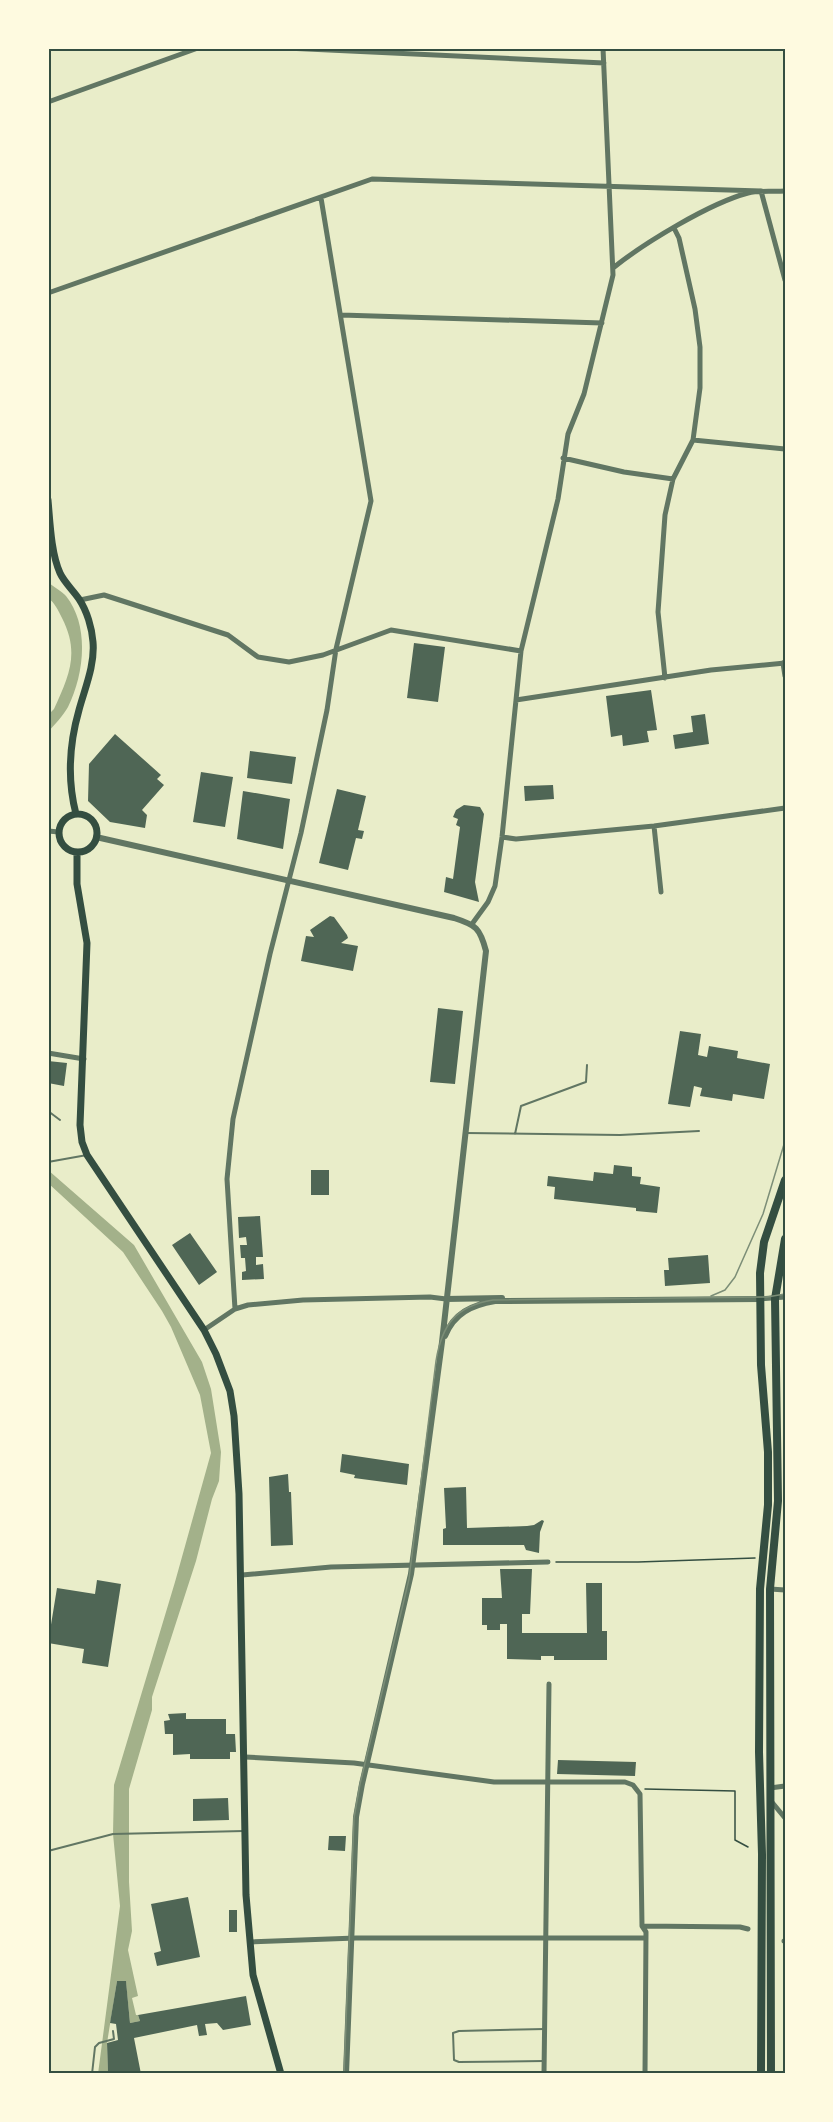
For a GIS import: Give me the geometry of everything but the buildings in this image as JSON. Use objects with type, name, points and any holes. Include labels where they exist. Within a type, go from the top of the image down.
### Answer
[{"type":"main road","points":[[48,500],[57,564],[87,614],[93,641],[93,656],[70,753],[70,786],[76,814]]},
{"type":"main road","points":[[76,814],[90,819],[96,826],[96,837],[88,849],[77,852],[66,848],[60,840],[59,832],[65,819],[76,814]]},
{"type":"main road","points":[[77,852],[77,884],[87,943],[80,1125],[82,1142],[87,1155],[204,1330],[230,1391],[239,1478],[247,1831],[246,1895],[253,1975],[281,2074]]},
{"type":"main road","points":[[761,2074],[760,1589],[767,1532],[768,1452],[761,1365],[760,1266],[764,1242],[785,1180]]},
{"type":"main road","points":[[771,2074],[770,1589],[778,1504],[775,1299],[785,1239]]},
{"type":"street","points":[[48,102],[198,48]]},
{"type":"street","points":[[286,48],[604,63]]},
{"type":"street","points":[[472,924],[493,893],[502,837],[521,651],[558,499],[568,434],[584,393],[613,268],[603,48]]},
{"type":"street","points":[[48,293],[372,179],[785,191]]},
{"type":"street","points":[[613,268],[674,228],[726,201],[761,191]]},
{"type":"street","points":[[761,191],[785,280]]},
{"type":"street","points":[[235,1309],[227,1179],[232,1119],[270,954],[290,882],[327,710],[336,649],[371,501],[321,198]]},
{"type":"street","points":[[665,678],[658,612],[665,514],[673,479],[693,440],[700,388],[700,347],[695,309],[679,238],[674,228]]},
{"type":"street","points":[[341,315],[602,323]]},
{"type":"street","points":[[693,440],[785,449]]},
{"type":"street","points":[[563,458],[624,472],[673,479]]},
{"type":"street","points":[[80,600],[104,595],[228,636],[258,657],[289,662],[323,655],[393,630],[521,651]]},
{"type":"street","points":[[516,700],[711,670],[784,663],[785,676]]},
{"type":"street","points":[[502,837],[516,839],[654,826],[785,808]]},
{"type":"street","points":[[654,826],[661,892]]},
{"type":"street","points":[[48,831],[59,832]]},
{"type":"street","points":[[96,837],[472,924],[482,933],[486,951],[442,1342],[412,1566],[356,1817],[346,2074]]},
{"type":"street","points":[[48,1053],[84,1059]]},
{"type":"street","points":[[204,1330],[235,1309],[248,1305],[303,1300],[430,1297],[446,1299],[498,1297],[514,1300]]},
{"type":"street","points":[[442,1342],[457,1316],[481,1304],[514,1300],[775,1299],[785,1297]]},
{"type":"street","points":[[446,1299],[451,1313],[457,1316]]},
{"type":"street","points":[[242,1575],[331,1567],[548,1562]]},
{"type":"street","points":[[770,1589],[785,1590]]},
{"type":"street","points":[[544,2074],[549,1684]]},
{"type":"street","points":[[245,1757],[366,1765],[494,1782],[625,1782],[637,1789],[640,1794],[642,1926],[646,1932],[645,2074]]},
{"type":"street","points":[[770,1788],[785,1786]]},
{"type":"street","points":[[771,1800],[785,1818]]},
{"type":"street","points":[[642,1926],[748,1929]]},
{"type":"street","points":[[250,1942],[351,1939],[646,1938]]},
{"type":"lane","points":[[515,1134],[521,1106],[586,1082],[587,1065]]},
{"type":"lane","points":[[48,1111],[60,1120]]},
{"type":"lane","points":[[466,1133],[620,1136],[699,1131]]},
{"type":"lane","points":[[48,1162],[87,1155]]},
{"type":"lane","points":[[48,1851],[113,1834],[247,1831]]},
{"type":"lane","points":[[544,2061],[459,2062],[454,2060],[452,2038],[453,2033],[459,2031],[545,2029]]},
{"type":"lane","points":[[92,2074],[95,2047],[99,2043],[114,2039],[113,2031]]},
{"type":"lane","points":[[48,2068],[50,2074]]},
{"type":"path","points":[[548,1562],[756,1558]]},
{"type":"path","points":[[637,1789],[735,1791],[735,1840],[748,1847]]},
{"type":"shaded area","points":[[48,582],[64,594],[74,608],[79,622],[82,651],[81,666],[73,694],[66,710],[48,732],[48,715],[54,709],[64,686],[71,653],[62,618],[53,602],[48,598]]},
{"type":"shaded area","points":[[48,1170],[134,1245],[202,1362],[211,1389],[221,1452],[219,1481],[152,1697],[152,1710],[129,1789],[129,1882],[132,1931],[128,1950],[138,1996],[132,1998],[136,2015],[140,2021],[130,2023],[126,1982],[117,1981],[107,2043],[108,2074],[98,2074],[120,1906],[113,1834],[114,1785],[211,1453],[200,1395],[162,1311],[123,1252],[48,1183]]},
{"type":"tram line","points":[[711,1296],[725,1290],[735,1277],[763,1214],[785,1141]]},
{"type":"tram line","points":[[344,2074],[354,1818],[409,1579],[436,1361],[447,1327],[460,1312],[493,1300],[767,1297],[785,1294]]}]
